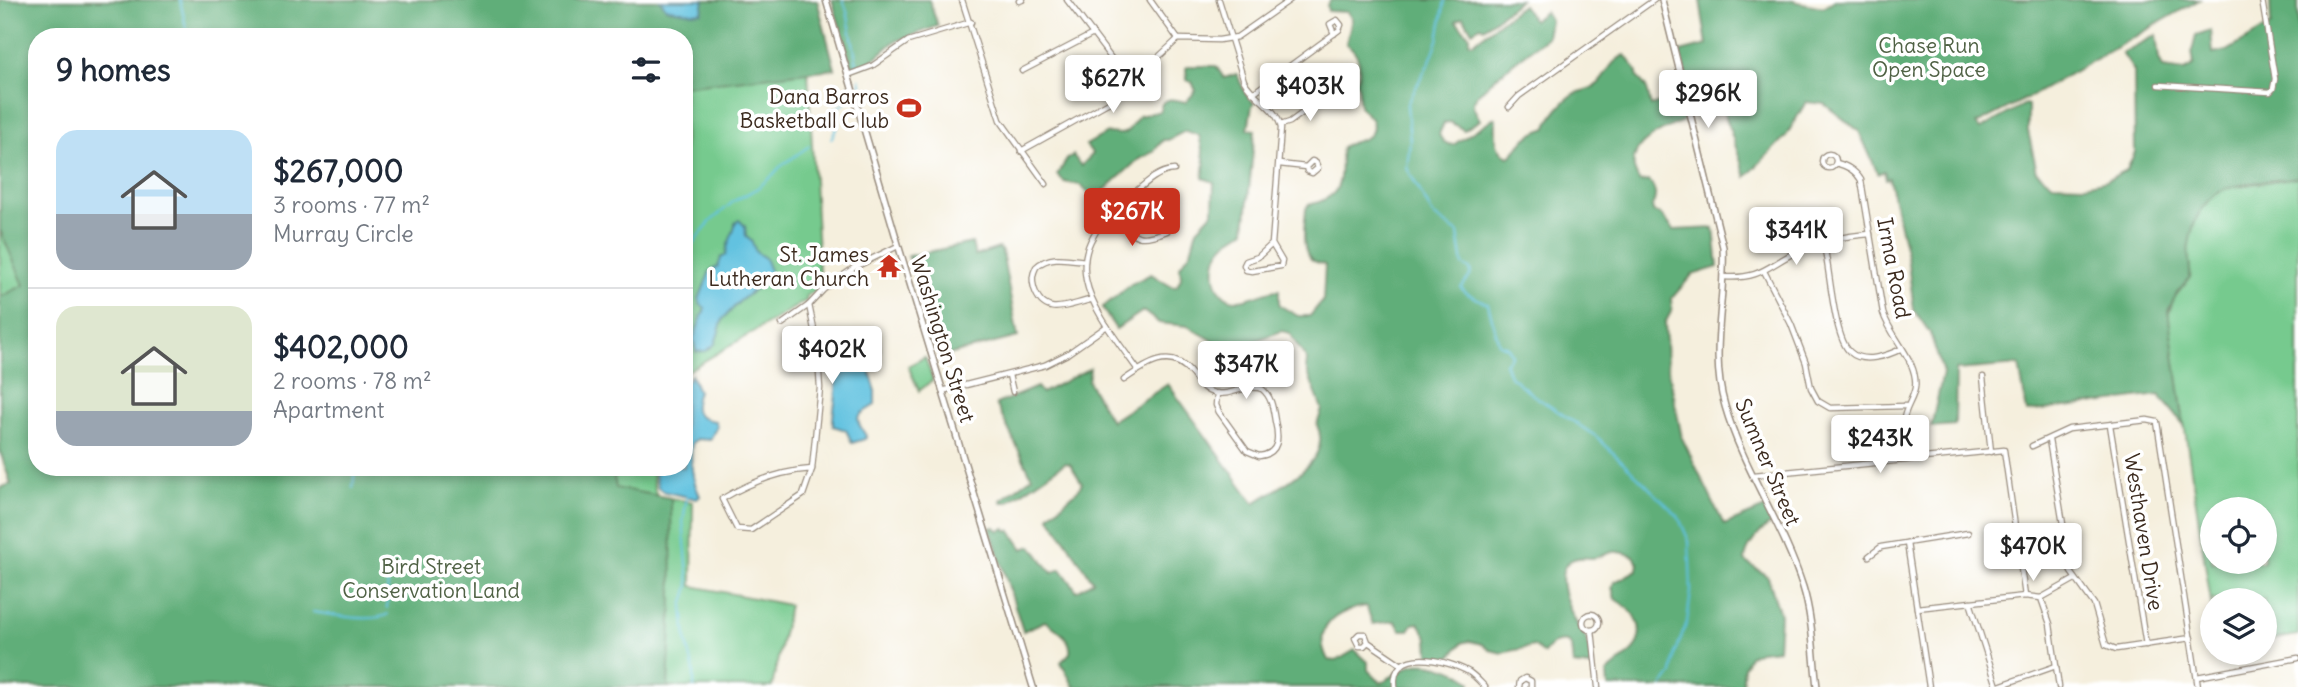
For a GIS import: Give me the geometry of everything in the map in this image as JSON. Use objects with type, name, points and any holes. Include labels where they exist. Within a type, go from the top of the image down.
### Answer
[{"type":"main road","name":"Washington Street","points":[[826,0],[1033,687]]},
{"type":"main road","name":"Sumner Street","points":[[1662,0],[1719,228],[1724,277],[1717,341],[1721,389],[1735,435],[1796,566],[1805,594],[1817,687]]},
{"type":"street","points":[[962,0],[998,115],[1046,184]]},
{"type":"street","points":[[1067,0],[1130,83]]},
{"type":"street","points":[[1150,0],[1178,38]]},
{"type":"street","points":[[1219,0],[1244,81],[1275,113],[1281,125],[1272,244],[1282,261],[1280,267],[1245,270],[1246,261],[1258,257],[1272,244]]},
{"type":"street","points":[[1509,107],[1519,96],[1654,0]]},
{"type":"street","points":[[2158,85],[2270,92],[2275,79],[2262,0]]},
{"type":"street","points":[[1021,151],[1097,110],[1178,38],[1231,39],[1243,34],[1288,1]]},
{"type":"street","points":[[848,75],[872,66],[903,43],[971,22]]},
{"type":"street","points":[[1022,71],[1093,34]]},
{"type":"street","points":[[1253,93],[1334,34]]},
{"type":"street","points":[[1281,125],[1290,122],[1335,89]]},
{"type":"street","name":"Irma Road","points":[[1836,163],[1857,173],[1865,198],[1883,313],[1889,330],[1915,372],[1915,386],[1904,418]]},
{"type":"street","points":[[1279,164],[1306,167]]},
{"type":"street","points":[[1138,370],[1090,300],[1085,261],[1091,239],[1111,212],[1160,173],[1174,170]]},
{"type":"street","points":[[1111,212],[1138,237],[1149,238],[1167,231]]},
{"type":"street","points":[[1724,277],[1744,278],[1764,271],[1800,250],[1823,241],[1870,234]]},
{"type":"street","points":[[1823,241],[1838,327],[1847,349],[1857,356],[1876,358],[1901,349]]},
{"type":"street","points":[[782,324],[855,267],[898,246]]},
{"type":"street","points":[[1085,261],[1059,258],[1046,260],[1036,267],[1032,280],[1038,299],[1048,307],[1090,300]]},
{"type":"street","points":[[1764,271],[1791,324],[1806,363],[1811,388],[1818,401],[1830,408],[1906,406]]},
{"type":"street","points":[[809,305],[817,344],[820,388],[811,469],[803,495],[751,530],[737,529],[722,499],[749,484],[811,469]]},
{"type":"street","points":[[942,391],[1053,362],[1107,326]]},
{"type":"street","points":[[1124,380],[1151,362],[1172,360],[1185,366],[1201,386],[1217,393],[1227,394],[1255,387],[1268,394],[1278,436],[1277,446],[1273,451],[1259,456],[1247,451],[1219,412],[1217,393]]},
{"type":"street","points":[[1009,375],[1013,391]]},
{"type":"street","points":[[1983,377],[1991,452]]},
{"type":"street","points":[[2032,446],[2049,440],[2064,430],[2156,421],[2160,428],[2198,687]]},
{"type":"street","name":"Westhaven Drive","points":[[2110,425],[2146,645]]},
{"type":"street","points":[[2049,440],[2071,569],[2075,579],[2094,604],[2107,646],[2116,649],[2191,638]]},
{"type":"street","points":[[1754,475],[2004,450],[2025,596]]},
{"type":"street","points":[[1869,556],[1881,547],[1968,533]]},
{"type":"street","points":[[1907,543],[1929,687]]},
{"type":"street","points":[[1917,608],[2025,596],[2040,598],[2075,579]]},
{"type":"street","points":[[2040,598],[2049,620],[2059,687]]},
{"type":"street","points":[[1970,602],[1996,687],[2056,666]]},
{"type":"street","points":[[1592,630],[1598,687]]},
{"type":"street","points":[[1368,642],[1402,664]]},
{"type":"street","points":[[1395,687],[1395,677],[1402,664],[1418,658],[1469,672],[1485,687]]},
{"type":"street","points":[[2197,677],[2298,658]]},
{"type":"street","points":[[1519,687],[1520,680],[1526,678],[1531,682],[1531,687]]},
{"type":"green space","name":"Bird Street Conservation Land","points":[[0,0],[804,0],[820,289],[806,296],[807,300],[693,368],[693,28],[28,28],[28,476],[652,476],[658,496],[693,502],[692,586],[789,605],[772,687],[111,687],[0,488],[11,484],[0,451]]},
{"type":"green space","name":"Bird Street Conservation Land","points":[[0,0],[660,0],[669,9],[702,12],[704,0],[817,0],[835,69],[693,85],[693,28],[28,28],[28,476],[614,476],[616,488],[671,498],[672,602],[668,687],[0,687],[0,488],[11,484],[0,451],[0,297],[24,285],[0,230]]},
{"type":"green space","points":[[832,0],[929,0],[938,26],[894,42],[867,65],[852,67]]},
{"type":"green space","points":[[1331,0],[1520,0],[1484,28],[1481,26],[1472,31],[1463,17],[1456,21],[1470,36],[1469,42],[1473,43],[1522,5],[1533,20],[1545,12],[1550,20],[1547,37],[1483,89],[1473,104],[1480,120],[1464,130],[1450,122],[1444,123],[1439,134],[1448,144],[1453,145],[1494,118],[1498,146],[1509,157],[1527,138],[1547,128],[1566,100],[1596,85],[1612,64],[1625,55],[1646,88],[1651,106],[1679,96],[1686,119],[1645,142],[1634,159],[1634,170],[1640,182],[1649,181],[1653,187],[1653,212],[1660,214],[1674,230],[1714,228],[1718,267],[1692,275],[1671,299],[1672,310],[1665,323],[1667,363],[1682,438],[1724,525],[1765,508],[1772,523],[1754,540],[1745,561],[1768,577],[1780,615],[1778,649],[1760,651],[1749,656],[1744,667],[1742,687],[1608,687],[1607,673],[1634,649],[1640,631],[1632,612],[1615,599],[1612,587],[1615,582],[1637,570],[1638,563],[1634,556],[1618,552],[1595,558],[1573,559],[1564,567],[1562,576],[1566,598],[1586,638],[1592,667],[1573,665],[1568,642],[1554,644],[1543,654],[1534,646],[1502,653],[1469,641],[1462,643],[1452,656],[1443,658],[1429,655],[1428,638],[1419,623],[1413,624],[1409,630],[1401,630],[1395,621],[1373,624],[1366,606],[1336,617],[1329,622],[1325,630],[1324,648],[1328,660],[1336,661],[1355,650],[1368,662],[1368,670],[1381,683],[1411,665],[1426,664],[1459,674],[1471,682],[1470,687],[1074,687],[1061,662],[1070,653],[1069,643],[1063,634],[1045,621],[1023,631],[990,528],[1010,530],[1023,549],[1032,546],[1052,573],[1061,569],[1077,591],[1093,581],[1049,516],[1079,489],[1082,483],[1070,464],[1065,463],[1008,502],[1002,502],[1001,500],[1032,477],[996,404],[1037,387],[1042,393],[1090,368],[1088,381],[1111,421],[1168,384],[1254,503],[1290,481],[1312,461],[1318,450],[1320,438],[1317,425],[1322,409],[1306,368],[1307,360],[1289,333],[1282,331],[1238,347],[1221,345],[1187,326],[1159,323],[1143,311],[1116,329],[1102,308],[1131,284],[1151,274],[1172,287],[1177,286],[1181,278],[1180,266],[1191,251],[1197,229],[1213,212],[1214,182],[1203,178],[1205,163],[1199,135],[1185,131],[1163,140],[1153,152],[1139,159],[1095,199],[1080,185],[1064,182],[1057,175],[1073,155],[1081,166],[1093,154],[1086,145],[1107,133],[1127,132],[1139,116],[1161,111],[1161,105],[1166,100],[1186,102],[1196,91],[1192,82],[1187,80],[1186,68],[1189,66],[1216,66],[1224,78],[1237,74],[1246,95],[1254,103],[1248,129],[1255,130],[1245,230],[1223,246],[1216,260],[1215,278],[1222,293],[1228,298],[1247,299],[1279,290],[1279,305],[1298,316],[1310,316],[1323,300],[1325,265],[1314,261],[1306,251],[1306,209],[1308,205],[1321,201],[1335,191],[1340,177],[1342,147],[1368,137],[1373,128],[1371,119],[1360,105],[1356,82],[1359,71],[1357,56],[1346,44],[1352,19],[1347,12],[1328,11],[1327,5]]},
{"type":"green space","name":"Chase Run Open Space","points":[[1700,0],[1787,0],[1823,7],[1835,0],[2199,0],[2031,96],[1976,124],[1980,129],[2025,104],[2028,105],[2028,131],[2037,172],[2053,184],[2085,185],[2107,180],[2127,170],[2135,152],[2134,71],[2122,53],[2156,35],[2163,68],[2185,71],[2194,65],[2192,51],[2196,35],[2211,30],[2213,54],[2227,51],[2271,25],[2270,0],[2298,0],[2298,177],[2227,189],[2214,196],[2203,207],[2195,223],[2189,249],[2190,278],[2177,293],[2168,311],[2184,425],[2159,395],[2027,412],[2019,365],[1956,370],[1955,425],[1931,427],[1943,373],[1930,333],[1914,310],[1907,256],[1889,178],[1886,179],[1884,171],[1878,174],[1859,131],[1824,104],[1806,102],[1786,136],[1746,177],[1721,103],[1696,116],[1680,52],[1707,45]]},
{"type":"green space","points":[[2298,177],[2298,635],[2277,639],[2277,588],[2209,588],[2207,574],[2277,574],[2277,497],[2200,497],[2200,529],[2168,317],[2173,299],[2190,278],[2188,250],[2194,222],[2203,205],[2217,192],[2226,188]]},
{"type":"green space","points":[[972,243],[975,256],[999,248],[1002,252],[1018,337],[940,357],[908,256]]},
{"type":"green space","points":[[925,357],[933,380],[919,391],[908,366]]},
{"type":"water","points":[[660,0],[704,0],[702,12],[692,13],[666,8]]},
{"type":"water","points":[[739,220],[745,226],[746,236],[756,252],[765,258],[772,276],[740,301],[723,319],[715,344],[706,351],[696,352],[693,339],[705,308],[699,299],[710,271],[718,267],[721,258],[726,254],[735,223]]},
{"type":"water","points":[[861,334],[876,336],[880,351],[871,355],[868,365],[875,388],[875,405],[858,418],[866,436],[865,439],[852,443],[846,430],[833,426],[836,359],[840,339]]},
{"type":"water","points":[[693,380],[698,391],[696,413],[702,418],[715,421],[717,426],[710,440],[697,439],[693,442]]},
{"type":"water","points":[[693,475],[700,496],[697,499],[658,488],[655,476]]},
{"type":"waterway","points":[[180,0],[186,28]]},
{"type":"waterway","points":[[843,0],[857,64]]},
{"type":"waterway","points":[[1445,0],[1438,40],[1407,104],[1410,141],[1407,168],[1433,215],[1458,233],[1463,265],[1471,270],[1461,288],[1488,304],[1499,344],[1508,347],[1512,355],[1505,363],[1510,376],[1533,395],[1597,437],[1678,516],[1689,541],[1691,591],[1687,622],[1675,654],[1672,674],[1662,687]]},
{"type":"waterway","points":[[860,79],[863,95]]},
{"type":"waterway","points":[[831,139],[838,125],[835,109],[847,102]]},
{"type":"waterway","points":[[693,243],[711,221],[734,201],[756,189],[809,146]]},
{"type":"waterway","points":[[353,488],[354,476]]},
{"type":"waterway","points":[[687,496],[683,522],[689,586],[683,606],[686,639],[694,671],[694,687]]},
{"type":"waterway","points":[[387,608],[388,568]]},
{"type":"waterway","points":[[313,612],[363,618],[388,614]]},
{"type":"place","name":"Dana Barros Basketball C lub","points":[[909,108]]},
{"type":"place","name":"St. James Lutheran Church","points":[[889,266]]}]
